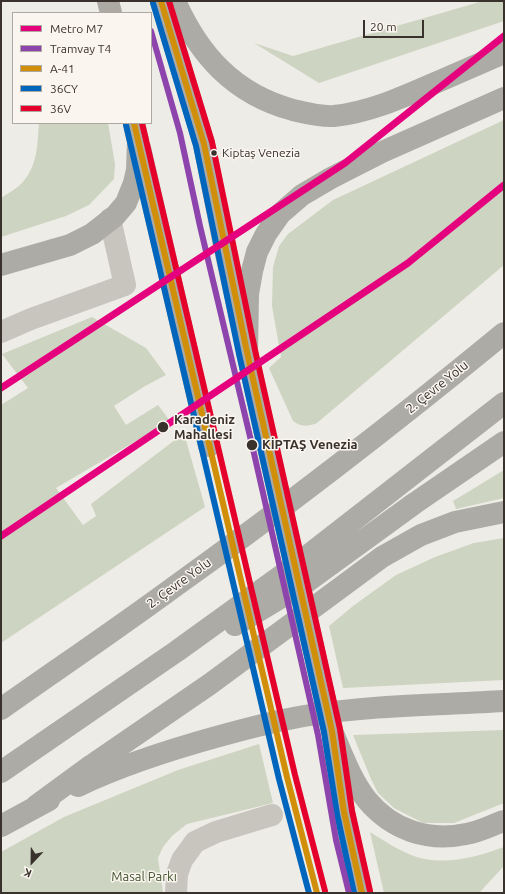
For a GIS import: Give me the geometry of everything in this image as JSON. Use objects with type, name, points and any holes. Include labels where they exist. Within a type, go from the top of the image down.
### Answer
[{"type":"highway","points":[[175,1],[202,50],[220,70],[236,83],[259,97],[276,105],[309,114],[333,116],[392,102],[504,53]]},
{"type":"highway","points":[[362,893],[346,823],[336,768],[332,731],[247,352],[248,294],[252,271],[257,252],[266,234],[280,214],[302,195],[382,152],[504,98]]},
{"type":"highway","points":[[1,265],[70,245],[92,234],[110,219],[126,203],[131,193],[137,170],[136,132]]},
{"type":"highway","points":[[136,132],[209,446]]},
{"type":"highway","name":"2. Çevre Yolu","points":[[1,708],[174,588],[303,492],[361,448],[504,333]]},
{"type":"highway","points":[[1,772],[178,651],[292,568],[504,403]]},
{"type":"highway","points":[[178,651],[230,628],[305,584],[415,503],[504,442]]},
{"type":"highway","points":[[36,806],[92,765],[210,684],[382,557],[421,536],[455,522],[504,512]]},
{"type":"highway","points":[[1,826],[36,806],[82,784],[175,748],[279,721],[305,716],[362,709],[504,701]]},
{"type":"highway","points":[[332,731],[355,780],[367,799],[378,811],[395,824],[415,833],[441,838],[467,834],[504,821]]},
{"type":"main road","points":[[108,1],[110,12]]},
{"type":"main road","points":[[161,1],[204,144],[247,352]]},
{"type":"street","points":[[1,332],[31,319],[125,285],[110,219]]},
{"type":"street","points":[[176,893],[177,874],[182,860],[195,842],[216,832],[272,815]]},
{"type":"green space","points":[[483,1],[504,1],[504,21],[319,83],[254,43],[293,56]]},
{"type":"green space","points":[[504,120],[504,265],[317,423],[305,426],[293,421],[269,368],[281,357],[272,306],[273,267],[279,246],[288,234],[333,200]]},
{"type":"green space","points":[[39,124],[108,124],[115,164],[114,179],[89,205],[66,216],[1,237],[1,198],[15,189],[27,176],[34,162]]},
{"type":"green space","points":[[92,317],[146,348],[166,375],[145,386],[114,406],[126,425],[158,405],[170,421],[56,488],[83,525],[96,516],[91,504],[184,433],[205,507],[1,643],[1,405],[28,388],[2,354]]},
{"type":"green space","points":[[504,470],[504,498],[456,509],[453,501]]},
{"type":"green space","points":[[504,538],[504,680],[343,688],[329,626],[353,606],[396,575],[435,557],[474,543]]},
{"type":"green space","points":[[504,730],[504,803],[454,823],[423,823],[394,808],[378,793],[353,735]]},
{"type":"green space","name":"Masal Parkı","points":[[259,744],[273,803],[187,824],[172,836],[163,847],[158,858],[163,893],[1,893],[1,852],[64,817],[178,770]]},
{"type":"green space","points":[[370,832],[411,855],[425,859],[455,860],[504,847],[504,866],[479,893],[384,893]]},
{"type":"metro line","name":"M7","points":[[1,388],[345,163],[504,36]]},
{"type":"metro line","name":"M7","points":[[1,536],[408,263],[504,185]]},
{"type":"tram line","name":"T4","points":[[152,35],[180,133],[200,226],[253,449],[318,735],[336,840],[349,893]]},
{"type":"transit line","name":"A-41","points":[[161,1],[204,144],[247,352],[332,731],[344,812],[362,893]]},
{"type":"transit line","name":"36V","points":[[169,1],[212,142],[255,350],[340,729],[352,811],[370,891]]},
{"type":"transit line","name":"36CY","points":[[153,3],[196,146],[239,354],[324,732],[337,814],[354,893]]},
{"type":"transit line","name":"A-41","points":[[134,124],[287,777],[317,893]]},
{"type":"transit line","name":"36V","points":[[142,124],[295,775],[325,891]]},
{"type":"transit line","name":"36CY","points":[[126,125],[279,779],[309,893]]},
{"type":"place","name":"Kiptaş Venezia","points":[[214,153]]},
{"type":"place","name":"Karadeniz Mahallesi","points":[[163,427]]},
{"type":"place","name":"KİPTAŞ Venezia","points":[[252,445]]}]
